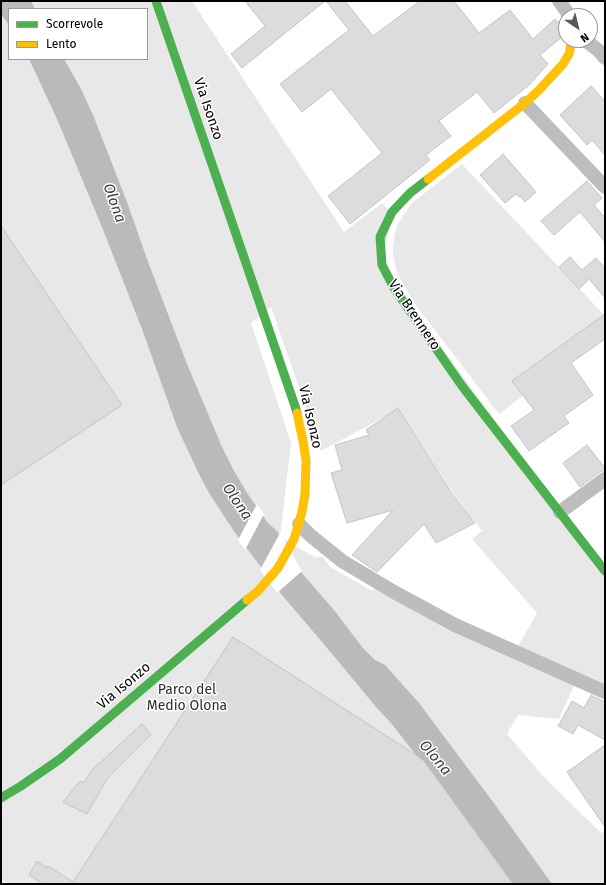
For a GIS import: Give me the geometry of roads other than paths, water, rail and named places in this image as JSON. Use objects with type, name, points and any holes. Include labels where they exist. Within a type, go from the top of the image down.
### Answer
[{"type":"street","name":"Via Isonzo","points":[[1,798],[60,759],[253,595],[268,580],[278,568],[294,540],[305,494],[306,460],[304,441],[295,406],[156,1]]},
{"type":"street","name":"Via Brennero","points":[[570,48],[569,54],[563,64],[540,90],[410,193],[392,212],[380,237],[382,265],[394,288],[462,386],[605,571]]},
{"type":"street","points":[[595,48],[605,58]]},
{"type":"street","points":[[525,103],[605,187]]},
{"type":"street","points":[[560,512],[605,480]]},
{"type":"street","points":[[298,526],[342,561],[421,607],[455,625],[605,692]]},
{"type":"water","points":[[1,1],[31,1],[34,8],[8,8],[8,24],[1,14]]},
{"type":"water","name":"Olona","points":[[29,60],[65,60],[80,87],[93,115],[127,202],[187,364],[222,447],[247,493],[268,523],[277,531],[301,572],[334,610],[362,647],[375,660],[385,665],[419,703],[552,884],[513,884],[391,723],[282,595],[236,534],[209,493],[177,427],[142,329],[57,119]]},
{"type":"park label","name":"Parco del Medio Olona","points":[[187,698]]}]
